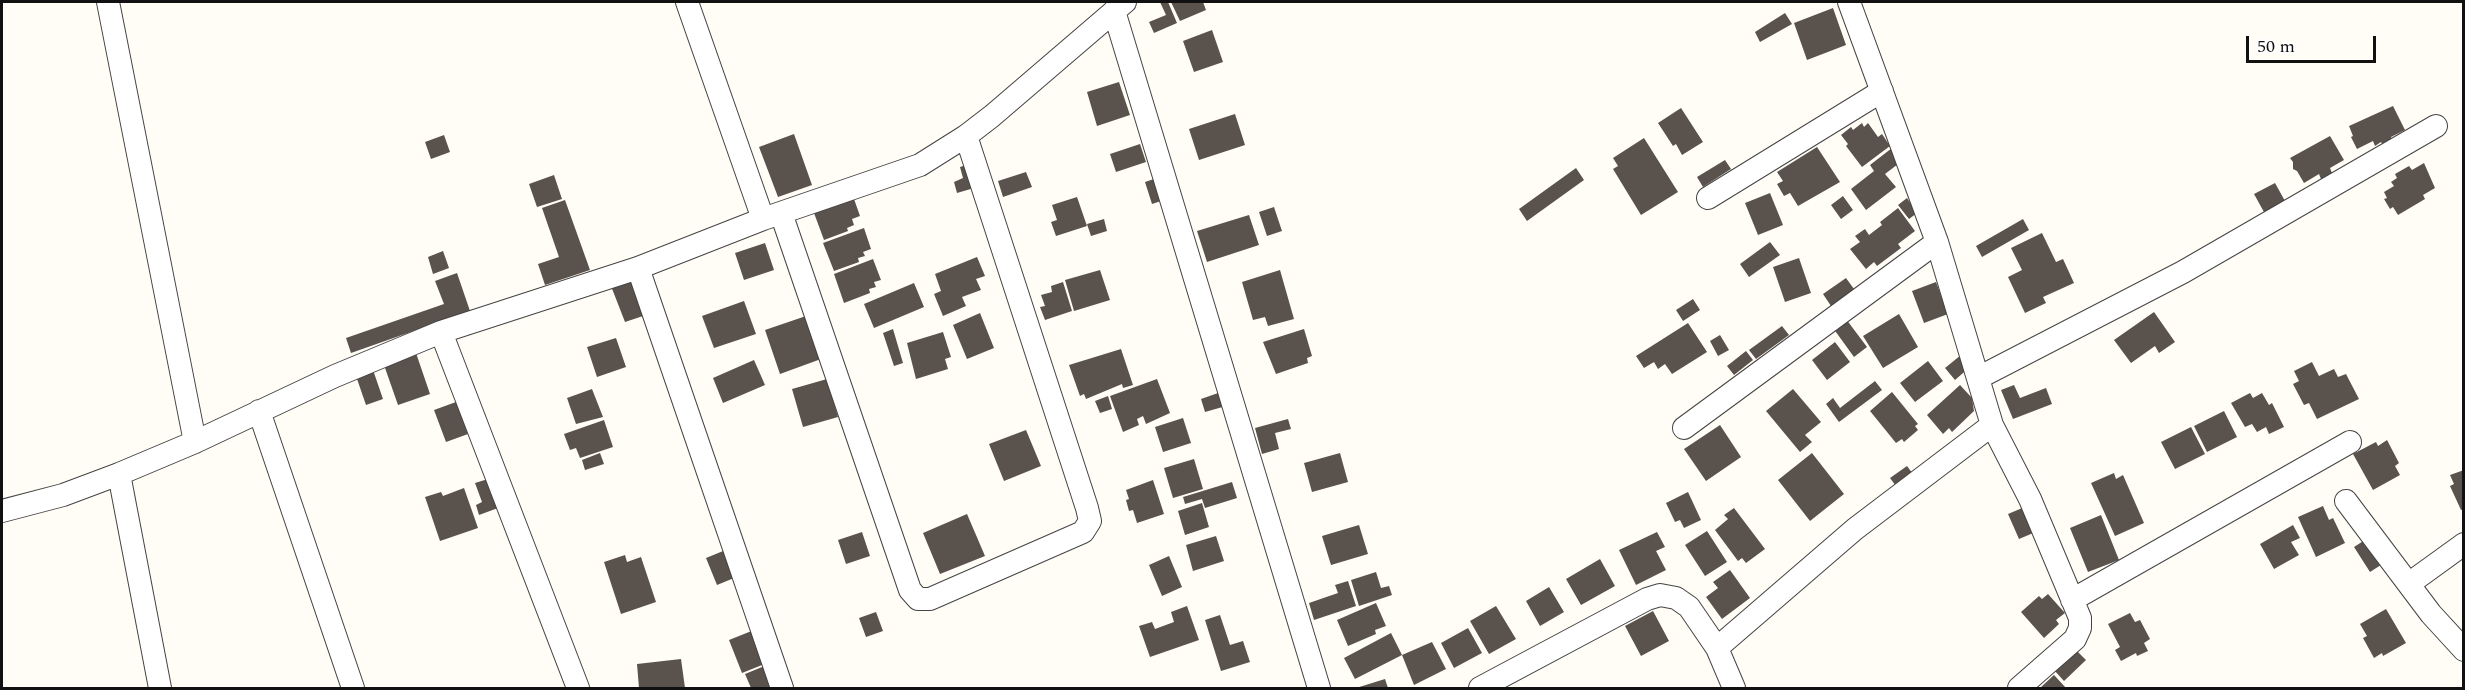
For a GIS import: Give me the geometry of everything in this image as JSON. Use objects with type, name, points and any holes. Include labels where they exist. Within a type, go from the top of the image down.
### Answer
[{"type":"street","points":[[108,2],[195,442]]},
{"type":"street","points":[[687,2],[772,216],[910,590],[918,599],[930,600],[1083,532],[1090,521],[966,136]]},
{"type":"street","points":[[1849,2],[1937,242],[1992,425],[2030,500],[2080,618],[2080,628],[2075,639],[2019,688]]},
{"type":"street","points":[[2,511],[63,495],[119,474],[195,442],[335,376],[441,332],[638,268],[772,216],[920,165],[966,136],[1119,7],[1319,688]]},
{"type":"street","points":[[1708,198],[1882,91]]},
{"type":"street","points":[[1978,378],[2182,272],[2436,126]]},
{"type":"street","points":[[1684,428],[1937,242]]},
{"type":"street","points":[[638,268],[782,688]]},
{"type":"street","points":[[441,332],[578,688]]},
{"type":"street","points":[[259,411],[353,688]]},
{"type":"street","points":[[1717,648],[1855,529],[1992,425]]},
{"type":"street","points":[[2072,600],[2350,442]]},
{"type":"street","points":[[119,474],[160,688]]},
{"type":"street","points":[[2346,501],[2410,583],[2431,614],[2463,650]]},
{"type":"street","points":[[2410,583],[2463,544]]},
{"type":"street","points":[[1480,688],[1647,599],[1660,595],[1676,598],[1689,607],[1717,648],[1734,688]]},
{"type":"building","points":[[1160,2],[1168,2],[1177,23],[1154,33],[1149,22],[1166,15]]},
{"type":"building","points":[[1171,2],[1203,2],[1206,10],[1180,21]]},
{"type":"building","points":[[1833,8],[1846,45],[1807,60],[1794,23]]},
{"type":"building","points":[[1785,13],[1792,24],[1760,42],[1755,32]]},
{"type":"building","points":[[1212,30],[1223,62],[1194,72],[1183,41]]},
{"type":"building","points":[[1119,82],[1130,115],[1097,126],[1087,92]]},
{"type":"building","points":[[2393,106],[2405,130],[2391,137],[2393,142],[2384,147],[2381,142],[2375,146],[2373,141],[2357,149],[2349,126]]},
{"type":"building","points":[[1681,108],[1703,142],[1682,155],[1658,123]]},
{"type":"building","points":[[1235,114],[1245,145],[1199,160],[1189,129]]},
{"type":"building","points":[[1862,123],[1864,127],[1868,123],[1878,137],[1882,134],[1890,146],[1862,167],[1846,146],[1848,144],[1841,135],[1851,127],[1853,130]]},
{"type":"building","points":[[794,134],[812,185],[778,197],[759,147]]},
{"type":"building","points":[[444,135],[450,152],[431,159],[425,142]]},
{"type":"building","points":[[2330,136],[2344,160],[2330,168],[2332,173],[2321,179],[2319,174],[2304,183],[2297,171],[2293,169],[2293,162],[2290,158]]},
{"type":"building","points":[[1644,138],[1678,192],[1641,215],[1613,169],[1618,166],[1613,158]]},
{"type":"building","points":[[1140,144],[1146,162],[1116,172],[1110,154]]},
{"type":"building","points":[[1817,147],[1840,182],[1798,206],[1790,193],[1784,196],[1777,184],[1783,181],[1777,172]]},
{"type":"building","points":[[1892,148],[1902,161],[1885,174],[1896,187],[1866,210],[1851,189],[1874,171],[1870,165]]},
{"type":"building","points":[[1725,160],[1731,169],[1703,187],[1697,177]]},
{"type":"building","points":[[2424,163],[2435,188],[2423,195],[2425,199],[2398,215],[2393,207],[2390,209],[2384,199],[2387,198],[2384,192],[2394,186],[2391,182],[2397,178],[2395,174],[2409,166],[2412,170]]},
{"type":"building","points":[[966,165],[974,188],[957,193],[954,182],[963,178],[960,167]]},
{"type":"building","points":[[1576,168],[1584,180],[1527,221],[1519,209]]},
{"type":"building","points":[[1026,172],[1032,187],[1003,197],[998,181]]},
{"type":"building","points":[[554,175],[562,199],[537,207],[529,184]]},
{"type":"building","points":[[1157,178],[1164,200],[1152,204],[1145,182]]},
{"type":"building","points":[[2275,183],[2285,201],[2264,212],[2254,194]]},
{"type":"building","points":[[1770,193],[1783,225],[1758,235],[1745,203]]},
{"type":"building","points":[[1843,196],[1853,210],[1841,219],[1831,205]]},
{"type":"building","points":[[1077,197],[1087,226],[1056,236],[1051,222],[1057,220],[1052,205]]},
{"type":"building","points":[[1907,198],[1917,213],[1909,219],[1898,205]]},
{"type":"building","points":[[854,199],[860,216],[852,219],[854,225],[847,228],[848,231],[824,240],[814,213]]},
{"type":"building","points":[[565,200],[590,270],[545,285],[538,264],[559,257],[542,208]]},
{"type":"building","points":[[1274,207],[1282,231],[1267,236],[1259,212]]},
{"type":"building","points":[[1898,208],[1915,231],[1898,244],[1901,248],[1877,266],[1874,262],[1866,269],[1850,249],[1860,242],[1855,236],[1865,229],[1869,235],[1882,225],[1880,222]]},
{"type":"building","points":[[1249,215],[1259,245],[1207,262],[1197,231]]},
{"type":"building","points":[[1104,219],[1107,231],[1091,236],[1087,224]]},
{"type":"building","points":[[2023,219],[2029,230],[1982,257],[1976,246]]},
{"type":"building","points":[[864,228],[871,249],[863,252],[865,256],[858,258],[859,262],[834,271],[823,243]]},
{"type":"building","points":[[2042,233],[2056,262],[2063,259],[2074,283],[2043,297],[2046,303],[2025,313],[2008,277],[2022,270],[2011,248]]},
{"type":"building","points":[[1770,242],[1780,255],[1749,277],[1740,264]]},
{"type":"building","points":[[765,243],[774,270],[744,280],[735,253]]},
{"type":"building","points":[[443,251],[449,268],[433,274],[428,257]]},
{"type":"building","points":[[977,257],[985,276],[976,279],[981,290],[962,297],[966,306],[943,316],[934,294],[941,291],[935,274]]},
{"type":"building","points":[[1799,258],[1811,293],[1785,302],[1773,267]]},
{"type":"building","points":[[873,259],[881,280],[874,282],[876,287],[869,289],[870,293],[844,303],[834,274]]},
{"type":"building","points":[[1100,270],[1110,300],[1074,311],[1065,280]]},
{"type":"building","points":[[1280,270],[1294,319],[1268,326],[1265,317],[1253,320],[1242,282]]},
{"type":"building","points":[[457,273],[470,311],[351,353],[346,338],[444,304],[435,281]]},
{"type":"building","points":[[635,277],[649,314],[625,322],[611,286]]},
{"type":"building","points":[[1846,278],[1854,289],[1831,306],[1823,294]]},
{"type":"building","points":[[1063,282],[1072,311],[1045,320],[1040,307],[1045,306],[1041,295],[1052,292],[1051,286]]},
{"type":"building","points":[[1936,282],[1948,314],[1924,323],[1912,291]]},
{"type":"building","points":[[914,283],[924,307],[874,328],[864,304]]},
{"type":"building","points":[[1693,299],[1700,310],[1683,321],[1676,310]]},
{"type":"building","points":[[744,301],[756,334],[714,348],[702,316]]},
{"type":"building","points":[[2154,312],[2175,342],[2159,353],[2155,346],[2131,363],[2114,340]]},
{"type":"building","points":[[980,313],[994,348],[967,359],[953,325]]},
{"type":"building","points":[[1899,314],[1918,347],[1883,368],[1863,336]]},
{"type":"building","points":[[806,316],[821,359],[780,374],[765,330]]},
{"type":"building","points":[[1846,319],[1867,347],[1854,357],[1833,328]]},
{"type":"building","points":[[1688,323],[1707,352],[1672,374],[1665,364],[1658,369],[1654,362],[1644,368],[1636,356]]},
{"type":"building","points":[[1782,326],[1789,335],[1756,359],[1749,350]]},
{"type":"building","points":[[893,329],[903,363],[894,366],[883,333]]},
{"type":"building","points":[[1304,329],[1312,356],[1307,358],[1308,363],[1276,374],[1263,342]]},
{"type":"building","points":[[943,332],[951,357],[945,359],[948,369],[916,379],[907,343]]},
{"type":"building","points":[[1720,335],[1729,350],[1718,356],[1710,341]]},
{"type":"building","points":[[616,338],[626,367],[597,377],[587,347]]},
{"type":"building","points":[[1835,342],[1850,362],[1827,380],[1812,360]]},
{"type":"building","points":[[1121,349],[1133,385],[1123,388],[1122,384],[1086,399],[1084,394],[1080,396],[1069,365]]},
{"type":"building","points":[[1746,351],[1753,360],[1734,375],[1727,366]]},
{"type":"building","points":[[416,353],[430,394],[398,405],[384,365]]},
{"type":"building","points":[[1961,355],[1970,367],[1955,380],[1945,368]]},
{"type":"building","points":[[754,360],[765,385],[723,403],[713,378]]},
{"type":"building","points":[[1928,361],[1943,381],[1915,402],[1900,383]]},
{"type":"building","points":[[2312,362],[2319,376],[2334,369],[2338,377],[2346,374],[2359,399],[2317,419],[2309,403],[2304,405],[2293,384],[2299,381],[2294,371]]},
{"type":"building","points":[[373,370],[383,399],[366,405],[356,376]]},
{"type":"building","points":[[827,379],[838,417],[803,427],[792,389]]},
{"type":"building","points":[[1157,379],[1170,413],[1146,424],[1143,416],[1137,419],[1139,425],[1123,432],[1110,396]]},
{"type":"building","points":[[1875,381],[1882,390],[1839,422],[1826,404],[1833,398],[1840,408]]},
{"type":"building","points":[[1960,385],[1972,398],[1974,411],[1952,432],[1949,428],[1943,434],[1927,415]]},
{"type":"building","points":[[2014,385],[2020,398],[2046,388],[2052,404],[2013,419],[2001,390]]},
{"type":"building","points":[[592,389],[603,417],[576,424],[567,398]]},
{"type":"building","points":[[1793,389],[1821,422],[1805,435],[1812,442],[1800,452],[1766,411]]},
{"type":"building","points":[[1221,392],[1226,406],[1205,412],[1201,399]]},
{"type":"building","points":[[1892,392],[1918,424],[1915,426],[1918,430],[1904,442],[1902,439],[1896,443],[1870,411]]},
{"type":"building","points":[[2250,393],[2253,398],[2262,393],[2269,405],[2272,403],[2284,427],[2269,434],[2266,427],[2257,432],[2252,424],[2245,427],[2231,403]]},
{"type":"building","points":[[1108,396],[1112,409],[1100,413],[1095,401]]},
{"type":"building","points":[[456,402],[468,434],[446,442],[434,410]]},
{"type":"building","points":[[2224,411],[2237,437],[2207,452],[2194,426]]},
{"type":"building","points":[[1183,418],[1191,443],[1163,452],[1155,427]]},
{"type":"building","points":[[1288,419],[1291,429],[1275,433],[1279,449],[1262,454],[1255,428]]},
{"type":"building","points":[[604,420],[613,447],[580,458],[576,448],[570,450],[564,434]]},
{"type":"building","points":[[1720,425],[1741,457],[1706,481],[1684,449]]},
{"type":"building","points":[[2191,427],[2205,454],[2175,469],[2161,442]]},
{"type":"building","points":[[1026,430],[1041,466],[1004,481],[989,444]]},
{"type":"building","points":[[2387,440],[2399,463],[2395,466],[2400,475],[2373,490],[2353,454],[2376,442],[2378,446]]},
{"type":"building","points":[[600,453],[604,464],[585,470],[582,460]]},
{"type":"building","points":[[1340,453],[1348,482],[1312,492],[1304,463]]},
{"type":"building","points":[[1812,453],[1844,494],[1810,521],[1778,480]]},
{"type":"building","points":[[1194,459],[1203,489],[1173,498],[1164,468]]},
{"type":"building","points":[[1907,466],[1916,478],[1899,490],[1890,478]]},
{"type":"building","points":[[2464,470],[2464,509],[2461,510],[2450,486],[2454,484],[2450,475]]},
{"type":"building","points":[[2114,473],[2116,479],[2123,475],[2144,523],[2115,536],[2091,483]]},
{"type":"building","points":[[488,479],[498,508],[479,515],[476,505],[482,502],[475,483]]},
{"type":"building","points":[[1153,480],[1164,514],[1137,523],[1133,510],[1129,511],[1126,490]]},
{"type":"building","points":[[1232,482],[1237,498],[1205,508],[1202,499],[1185,504],[1183,497]]},
{"type":"building","points":[[464,488],[478,528],[440,541],[425,497],[441,492],[443,496]]},
{"type":"building","points":[[1688,492],[1701,520],[1684,528],[1680,520],[1675,522],[1666,503]]},
{"type":"building","points":[[1202,503],[1209,527],[1185,535],[1178,511]]},
{"type":"building","points":[[2027,506],[2038,531],[2019,539],[2008,514]]},
{"type":"building","points":[[2323,506],[2329,520],[2333,518],[2345,543],[2316,557],[2298,517]]},
{"type":"building","points":[[1734,508],[1765,549],[1746,563],[1742,558],[1738,561],[1715,530],[1728,519],[1724,515]]},
{"type":"building","points":[[967,514],[985,556],[940,574],[923,533]]},
{"type":"building","points":[[2101,515],[2119,560],[2088,572],[2070,528]]},
{"type":"building","points":[[1359,525],[1368,554],[1331,565],[1322,536]]},
{"type":"building","points":[[2293,525],[2300,538],[2291,542],[2299,555],[2274,569],[2260,544]]},
{"type":"building","points":[[1707,531],[1727,562],[1705,576],[1685,545]]},
{"type":"building","points":[[862,532],[870,556],[846,564],[838,540]]},
{"type":"building","points":[[1657,532],[1665,547],[1656,551],[1666,570],[1636,585],[1619,550]]},
{"type":"building","points":[[1216,536],[1224,561],[1193,571],[1186,545]]},
{"type":"building","points":[[2368,538],[2384,563],[2370,572],[2354,547]]},
{"type":"building","points":[[728,549],[739,576],[717,585],[706,558]]},
{"type":"building","points":[[625,555],[627,562],[641,557],[656,602],[621,614],[604,562]]},
{"type":"building","points":[[1169,556],[1182,587],[1162,596],[1149,565]]},
{"type":"building","points":[[1600,559],[1615,586],[1581,605],[1566,579]]},
{"type":"building","points":[[1730,570],[1750,598],[1722,619],[1706,597],[1718,588],[1713,582]]},
{"type":"building","points":[[1376,572],[1381,588],[1389,586],[1392,595],[1359,606],[1351,580]]},
{"type":"building","points":[[1348,581],[1356,606],[1314,620],[1309,603],[1338,593],[1335,585]]},
{"type":"building","points":[[1549,587],[1564,612],[1540,626],[1526,601]]},
{"type":"building","points":[[2048,594],[2065,613],[2056,620],[2059,624],[2044,638],[2021,612],[2039,596],[2042,599]]},
{"type":"building","points":[[1376,603],[1386,626],[1375,630],[1376,634],[1348,646],[1337,620]]},
{"type":"building","points":[[1187,606],[1199,640],[1150,657],[1139,626],[1152,622],[1155,629],[1174,622],[1171,612]]},
{"type":"building","points":[[1496,606],[1516,639],[1489,654],[1470,621]]},
{"type":"building","points":[[2386,609],[2406,643],[2383,656],[2382,653],[2374,658],[2363,638],[2367,636],[2360,624]]},
{"type":"building","points":[[1653,611],[1669,641],[1641,656],[1625,626]]},
{"type":"building","points":[[876,612],[883,631],[866,637],[859,618]]},
{"type":"building","points":[[2130,613],[2135,622],[2140,620],[2150,639],[2144,643],[2148,651],[2137,656],[2136,653],[2121,661],[2115,650],[2120,647],[2108,624]]},
{"type":"building","points":[[1220,615],[1230,645],[1243,641],[1250,662],[1221,671],[1205,620]]},
{"type":"building","points":[[1468,628],[1482,653],[1454,668],[1441,643]]},
{"type":"building","points":[[754,630],[767,663],[742,673],[729,640]]},
{"type":"building","points":[[1391,633],[1402,655],[1355,679],[1344,658]]},
{"type":"building","points":[[1432,642],[1446,669],[1414,685],[1402,655]]},
{"type":"building","points":[[2075,649],[2086,660],[2064,681],[2054,670]]},
{"type":"building","points":[[681,659],[685,688],[639,688],[637,664]]},
{"type":"building","points":[[767,665],[777,688],[751,688],[745,674]]},
{"type":"building","points":[[2054,675],[2066,688],[2040,688]]},
{"type":"building","points":[[1385,679],[1388,688],[1356,688]]}]
